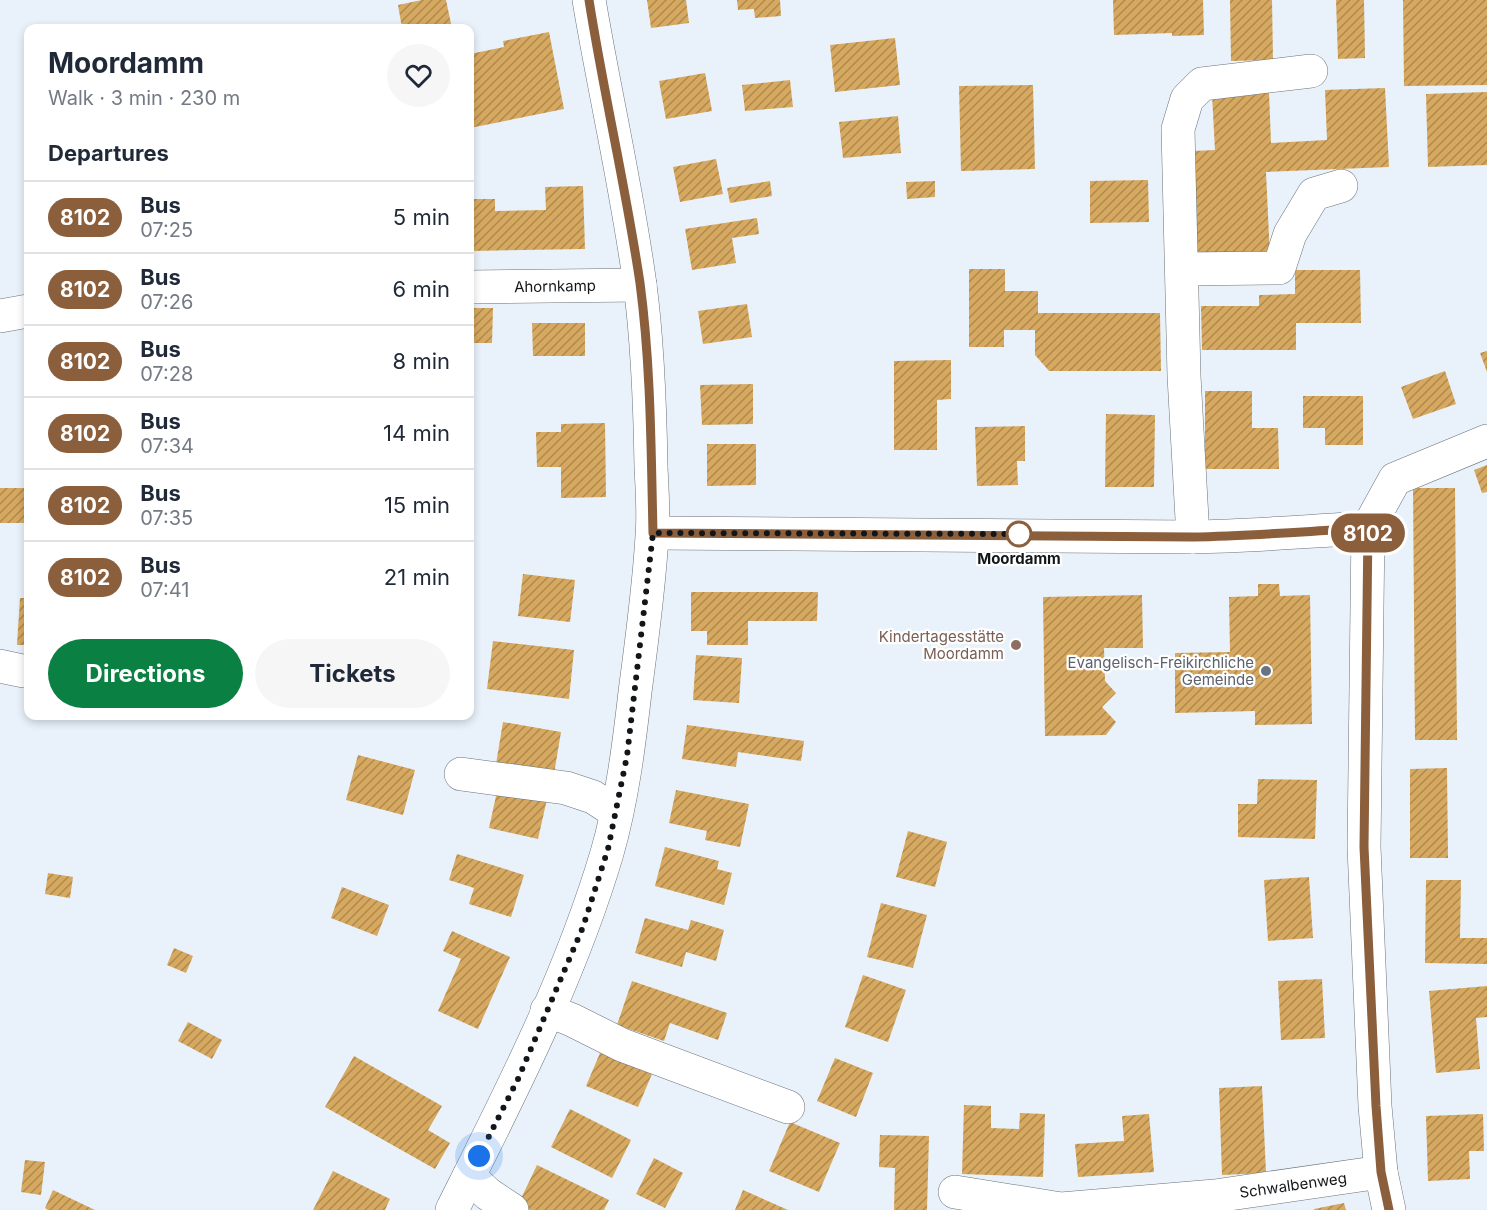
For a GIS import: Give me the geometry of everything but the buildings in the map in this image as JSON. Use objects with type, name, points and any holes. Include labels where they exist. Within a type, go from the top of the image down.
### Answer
[{"type":"street","points":[[452,1210],[518,1079],[583,927],[608,849],[629,745],[653,533],[646,349],[640,285],[617,146],[589,0]]},
{"type":"street","points":[[1193,537],[1184,376],[1178,129],[1187,99],[1202,84],[1311,71]]},
{"type":"street","points":[[1182,269],[1280,268],[1290,234],[1314,194],[1341,186]]},
{"type":"street","name":"Ahornkamp","points":[[474,287],[640,285]]},
{"type":"street","points":[[0,316],[24,312]]},
{"type":"street","points":[[1389,1210],[1381,1172],[1376,1106],[1364,847],[1368,528],[1395,479],[1487,441]]},
{"type":"street","points":[[653,533],[1193,537],[1368,528]]},
{"type":"street","points":[[461,774],[566,788],[593,797],[616,812]]},
{"type":"street","points":[[547,1010],[622,1045],[788,1107]]},
{"type":"street","name":"Schwalbenweg","points":[[955,1192],[1061,1209],[1215,1196],[1381,1172]]},
{"type":"street","points":[[469,1176],[488,1194],[512,1210]]},
{"type":"bus line","name":"8102","points":[[589,0],[617,146],[640,285],[650,416],[653,533],[1193,537],[1368,528],[1364,847],[1376,1106],[1381,1172],[1389,1210]]},
{"type":"place","name":"Moordamm","points":[[1019,534]]},
{"type":"place","name":"Kindertagesstätte Moordamm","points":[[1016,645]]},
{"type":"place","name":"Evangelisch-Freikirchliche Gemeinde","points":[[1266,671]]},
{"type":"route","points":[[479,1156],[518,1079],[583,927],[608,849],[627,756],[653,533],[1019,534]]}]
